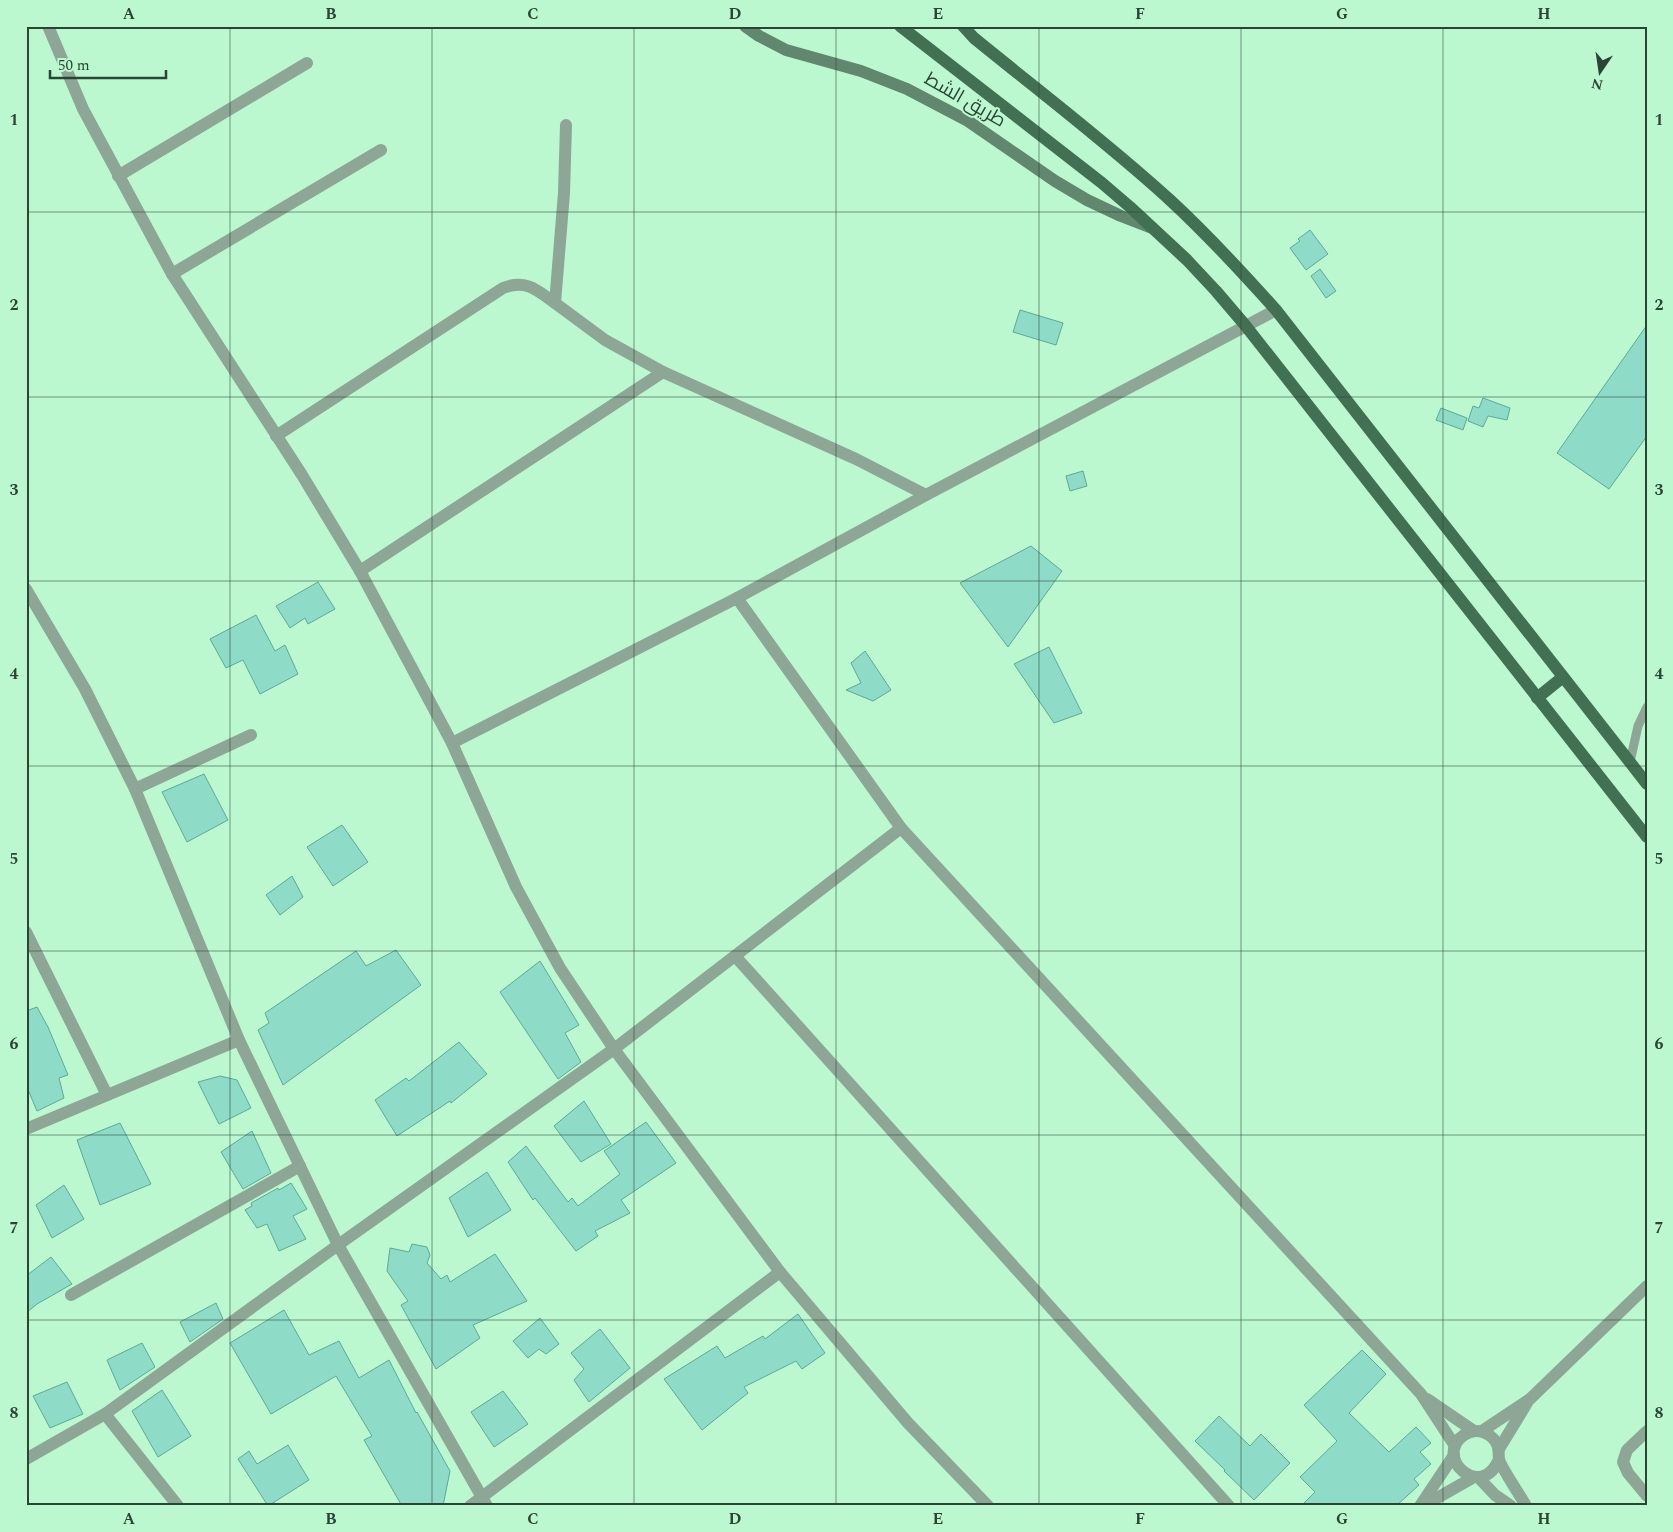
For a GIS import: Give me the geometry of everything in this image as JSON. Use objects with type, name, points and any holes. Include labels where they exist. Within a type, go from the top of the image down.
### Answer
[{"type":"main road","name":"طريق الشط","points":[[745,26],[786,50],[861,71],[908,89],[968,121],[1055,181],[1087,200],[1155,229]]},
{"type":"main road","points":[[900,26],[1102,183],[1155,229],[1216,291],[1647,837]]},
{"type":"main road","points":[[963,26],[974,38],[1169,199],[1242,271],[1276,310],[1647,784]]},
{"type":"main road","points":[[1537,698],[1563,677]]},
{"type":"street","points":[[48,26],[83,109],[172,274],[302,475],[360,571],[452,742],[516,887],[560,968],[614,1049],[780,1272],[908,1423],[988,1506]]},
{"type":"street","points":[[118,176],[307,63]]},
{"type":"street","points":[[555,303],[564,193],[566,125]]},
{"type":"street","points":[[172,274],[381,150]]},
{"type":"street","points":[[276,436],[486,297],[511,285],[527,285],[605,340],[663,372],[856,459],[926,495]]},
{"type":"street","points":[[452,742],[737,598],[1244,325],[1276,310]]},
{"type":"street","points":[[360,571],[663,372]]},
{"type":"street","points":[[26,589],[85,689],[135,789],[239,1040],[338,1244],[485,1502]]},
{"type":"street","points":[[737,598],[900,828],[1421,1394],[1454,1450],[1456,1462],[1460,1469],[1466,1474],[1476,1477],[1495,1495],[1511,1506]]},
{"type":"street","points":[[135,789],[251,736]]},
{"type":"street","points":[[26,1459],[105,1414],[338,1244],[614,1049],[900,828]]},
{"type":"street","points":[[26,932],[107,1095]]},
{"type":"street","points":[[735,956],[1229,1506]]},
{"type":"street","points":[[26,1128],[239,1040]]},
{"type":"street","points":[[71,1295],[300,1166]]},
{"type":"street","points":[[470,1506],[485,1502],[780,1272]]},
{"type":"street","points":[[1422,1506],[1460,1439],[1466,1434],[1478,1431],[1530,1399],[1647,1286]]},
{"type":"street","points":[[1421,1394],[1478,1431],[1490,1435],[1496,1441],[1499,1454],[1526,1506]]},
{"type":"street","points":[[1422,1506],[1476,1477],[1491,1472],[1496,1466],[1499,1454],[1530,1399]]},
{"type":"street","points":[[105,1414],[178,1506]]},
{"type":"street","points":[[1647,1431],[1627,1450],[1623,1462],[1628,1473],[1647,1496]]},
{"type":"lane","points":[[1630,762],[1638,726],[1647,707]]},
{"type":"building","points":[[1310,230],[1328,254],[1306,270],[1290,248]]},
{"type":"building","points":[[1320,269],[1336,291],[1326,298],[1311,276]]},
{"type":"building","points":[[1020,310],[1063,323],[1056,345],[1013,332]]},
{"type":"building","points":[[1647,325],[1647,436],[1609,489],[1557,453]]},
{"type":"building","points":[[1483,398],[1510,408],[1507,420],[1488,416],[1483,427],[1468,421],[1473,406],[1479,408]]},
{"type":"building","points":[[1441,408],[1467,418],[1463,430],[1436,420]]},
{"type":"building","points":[[1083,471],[1087,486],[1070,491],[1066,476]]},
{"type":"building","points":[[1031,546],[1062,571],[1008,647],[960,583]]},
{"type":"building","points":[[318,582],[335,609],[308,624],[305,618],[290,628],[276,606]]},
{"type":"building","points":[[256,615],[275,651],[285,645],[298,674],[260,694],[243,660],[226,668],[210,639]]},
{"type":"building","points":[[1049,647],[1082,713],[1054,723],[1014,664]]},
{"type":"building","points":[[865,651],[891,690],[873,701],[846,690],[861,683],[851,663]]},
{"type":"building","points":[[204,774],[228,820],[187,842],[162,792]]},
{"type":"building","points":[[342,825],[368,862],[333,886],[307,847]]},
{"type":"building","points":[[292,876],[303,897],[280,915],[266,895]]},
{"type":"building","points":[[396,950],[421,985],[283,1085],[258,1030],[269,1023],[265,1013],[356,951],[366,966]]},
{"type":"building","points":[[540,961],[579,1025],[565,1033],[581,1062],[558,1079],[500,992]]},
{"type":"building","points":[[37,1007],[48,1027],[68,1075],[59,1078],[64,1098],[37,1111],[26,1085],[26,1011]]},
{"type":"building","points":[[459,1042],[487,1074],[451,1103],[450,1101],[397,1136],[375,1100],[406,1078],[409,1081]]},
{"type":"building","points":[[220,1076],[237,1080],[251,1108],[219,1124],[198,1082]]},
{"type":"building","points":[[584,1101],[611,1144],[581,1162],[554,1126]]},
{"type":"building","points":[[646,1122],[676,1163],[621,1200],[630,1213],[595,1231],[598,1236],[576,1251],[535,1198],[533,1200],[508,1162],[526,1146],[568,1202],[572,1198],[578,1206],[620,1174],[604,1151]]},
{"type":"building","points":[[120,1123],[151,1184],[100,1205],[77,1140]]},
{"type":"building","points":[[252,1131],[271,1173],[243,1189],[221,1152]]},
{"type":"building","points":[[487,1172],[511,1210],[468,1237],[449,1198]]},
{"type":"building","points":[[291,1183],[307,1209],[293,1216],[306,1239],[279,1251],[267,1224],[257,1228],[245,1210],[252,1206],[251,1203]]},
{"type":"building","points":[[64,1185],[84,1219],[52,1238],[36,1205]]},
{"type":"building","points":[[412,1244],[427,1247],[430,1255],[427,1263],[441,1279],[447,1275],[450,1282],[495,1254],[527,1301],[473,1325],[480,1338],[436,1369],[401,1305],[408,1301],[387,1271],[390,1248],[409,1252]]},
{"type":"building","points":[[51,1257],[72,1284],[37,1304],[26,1313],[26,1276]]},
{"type":"building","points":[[216,1303],[223,1319],[190,1342],[180,1322]]},
{"type":"building","points":[[284,1310],[309,1355],[339,1341],[359,1378],[389,1360],[416,1413],[450,1471],[443,1506],[402,1506],[364,1440],[372,1436],[336,1376],[271,1414],[230,1343]]},
{"type":"building","points":[[798,1314],[825,1353],[802,1369],[796,1361],[744,1387],[748,1393],[702,1430],[664,1379],[717,1346],[725,1358],[763,1336],[765,1339]]},
{"type":"building","points":[[540,1318],[559,1344],[546,1354],[539,1349],[528,1358],[513,1341]]},
{"type":"building","points":[[600,1329],[630,1368],[589,1402],[574,1380],[584,1369],[571,1353]]},
{"type":"building","points":[[142,1343],[155,1367],[120,1390],[107,1360]]},
{"type":"building","points":[[1362,1350],[1386,1374],[1349,1413],[1389,1452],[1416,1427],[1431,1443],[1420,1452],[1431,1464],[1414,1479],[1419,1485],[1396,1506],[1301,1506],[1315,1492],[1300,1477],[1337,1441],[1304,1405]]},
{"type":"building","points":[[67,1382],[83,1414],[50,1428],[33,1396]]},
{"type":"building","points":[[162,1390],[191,1436],[158,1457],[132,1411]]},
{"type":"building","points":[[503,1391],[528,1424],[494,1447],[471,1412]]},
{"type":"building","points":[[1219,1416],[1250,1446],[1261,1434],[1290,1463],[1254,1500],[1195,1441]]},
{"type":"building","points":[[288,1445],[309,1480],[268,1506],[238,1459],[249,1451],[257,1464]]}]
